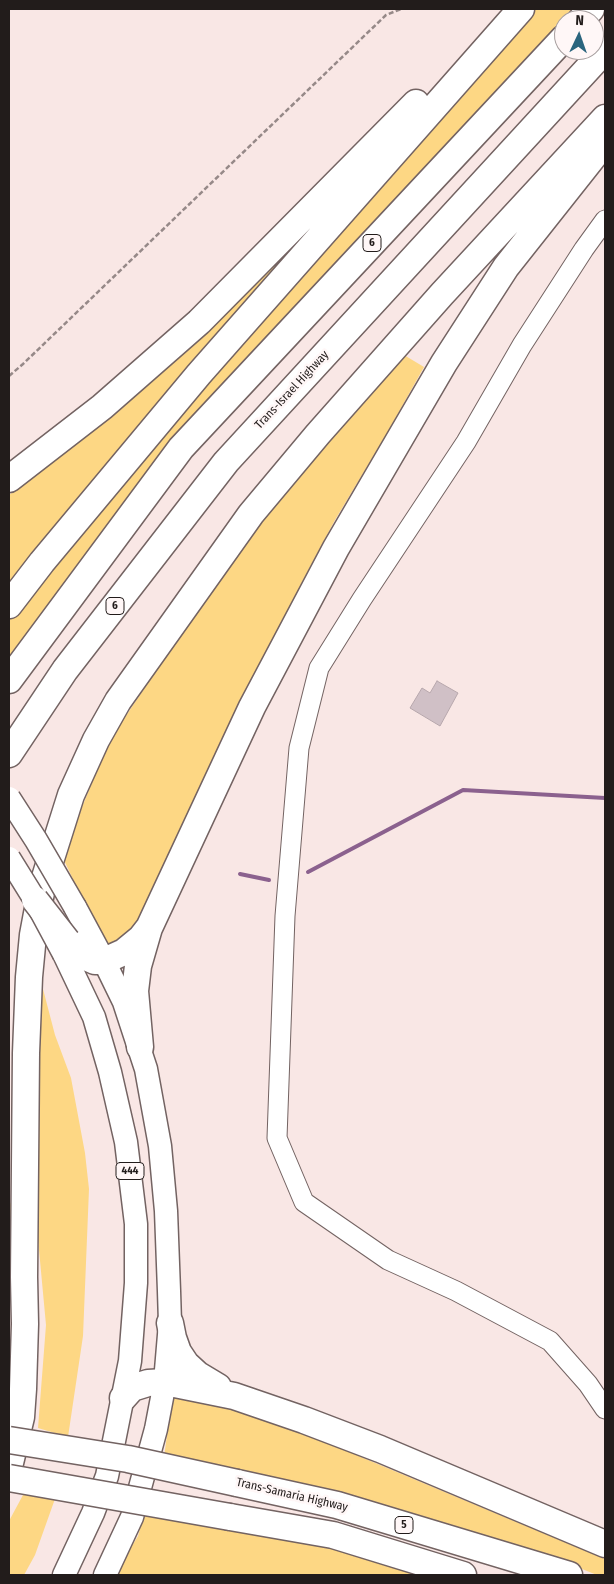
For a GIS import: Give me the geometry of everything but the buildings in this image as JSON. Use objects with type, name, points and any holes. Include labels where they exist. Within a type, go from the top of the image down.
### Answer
[{"type":"highway","points":[[9,479],[102,407],[199,322],[510,9]]},
{"type":"highway","points":[[9,605],[42,562],[198,374],[522,9]]},
{"type":"highway","name":"6","points":[[9,680],[181,448],[554,49]]},
{"type":"highway","name":"Trans-Israel Highway","points":[[9,754],[65,670],[226,462],[605,50]]},
{"type":"highway","points":[[9,1467],[21,1417],[23,1389],[26,1063],[29,977],[33,935],[42,887],[71,795],[96,740],[118,701],[251,514],[318,434],[435,302],[605,118]]},
{"type":"highway","points":[[35,900],[66,947],[73,948],[95,961],[104,961],[124,952],[142,938],[252,707],[336,548],[444,363],[506,267],[605,142]]},
{"type":"highway","points":[[140,1047],[135,991],[140,958],[148,928]]},
{"type":"highway","points":[[170,1323],[178,1352],[186,1364],[198,1375],[234,1396]]},
{"type":"highway","points":[[123,1398],[132,1388],[148,1383],[165,1382],[234,1396],[380,1448],[605,1544]]},
{"type":"highway","name":"Trans-Samaria Highway","points":[[9,1440],[128,1459],[337,1505],[569,1575]]},
{"type":"highway","points":[[9,1478],[333,1535],[463,1575]]},
{"type":"main road","name":"444","points":[[9,798],[36,840],[74,907],[124,1002],[146,1069],[160,1146],[166,1211],[170,1323],[165,1382],[156,1429],[132,1517],[105,1575]]},
{"type":"main road","points":[[9,858],[35,900]]},
{"type":"main road","name":"444","points":[[64,1575],[93,1513],[107,1476],[130,1361],[136,1273],[136,1224],[126,1142],[110,1072],[94,1017],[66,947]]},
{"type":"street","points":[[605,220],[584,248],[522,345],[466,442],[362,599],[319,668],[299,748],[285,916],[277,1138],[304,1202],[388,1260],[456,1291],[550,1341],[588,1384],[605,1409]]},
{"type":"path","points":[[9,376],[386,15],[401,9]]},
{"type":"shaded area","points":[[524,9],[575,9],[554,10],[554,32],[363,241],[9,665],[9,495],[108,418]]},
{"type":"shaded area","points":[[404,355],[424,367],[335,520],[302,582],[142,925],[113,945],[102,941],[62,856],[109,741],[213,586],[273,504]]},
{"type":"shaded area","points":[[43,989],[55,1035],[71,1078],[85,1153],[89,1189],[83,1336],[68,1437],[38,1428],[46,1325],[35,1207],[38,1024]]},
{"type":"shaded area","points":[[11,1202],[10,1278],[9,1292],[9,1208]]},
{"type":"shaded area","points":[[173,1392],[301,1429],[361,1457],[605,1559],[605,1575],[597,1575],[357,1501],[164,1457]]},
{"type":"shaded area","points":[[23,1495],[56,1496],[35,1555],[24,1575],[9,1575],[9,1521]]},
{"type":"shaded area","points":[[144,1513],[326,1542],[431,1575],[114,1575],[138,1536]]},
{"type":"waterway","points":[[308,872],[463,790],[605,798]]},
{"type":"waterway","points":[[240,874],[269,880]]}]
